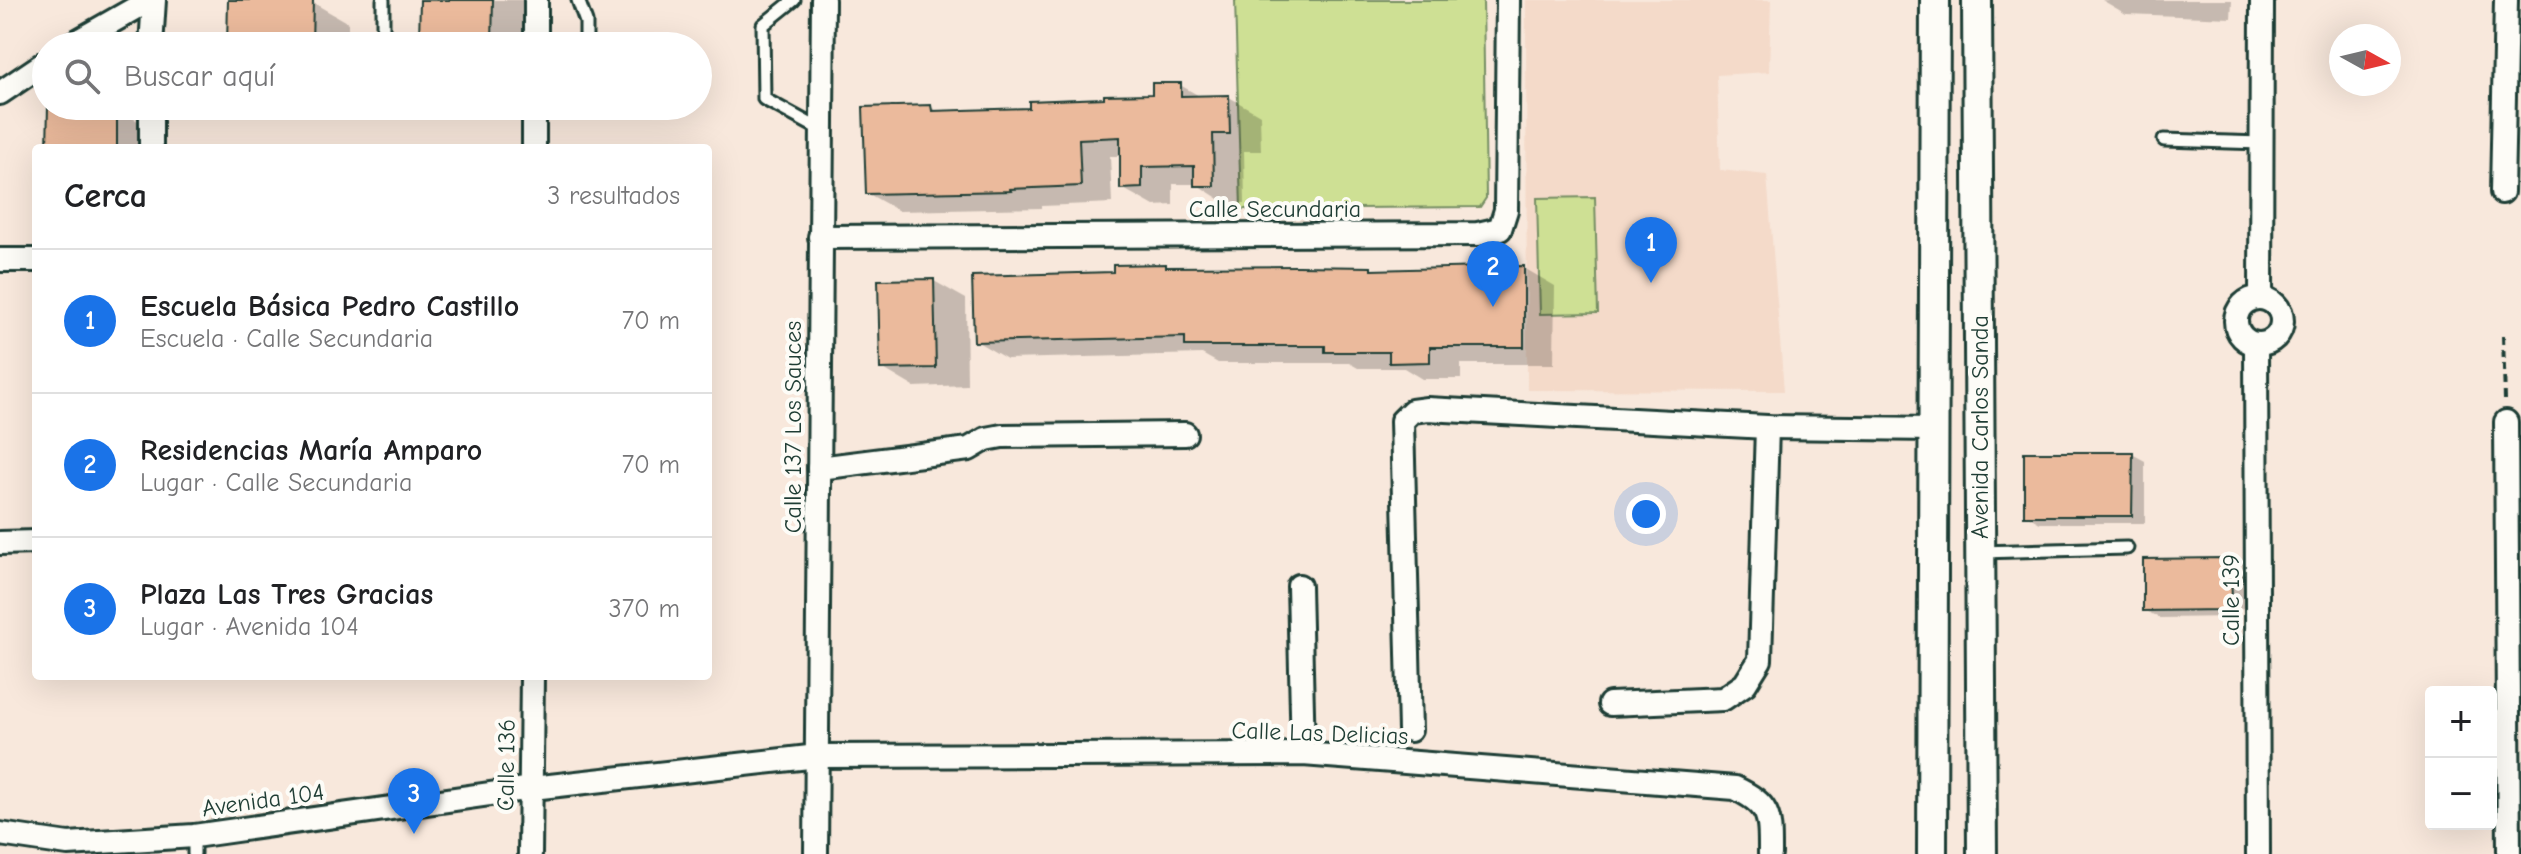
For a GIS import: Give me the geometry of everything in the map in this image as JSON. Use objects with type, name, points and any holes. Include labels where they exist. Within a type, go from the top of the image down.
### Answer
[{"type":"street","points":[[94,32],[152,0]]},
{"type":"street","points":[[151,32],[152,0]]},
{"type":"street","points":[[536,0],[536,32]]},
{"type":"street","name":"Calle 137 Los Sauces","points":[[816,854],[823,0]]},
{"type":"street","name":"Calle Secundaria","points":[[820,237],[1478,234],[1500,229],[1506,210],[1508,0]]},
{"type":"street","name":"Avenida Carlos Sanda","points":[[1932,854],[1935,0]]},
{"type":"street","name":"Avenida Carlos Sanda","points":[[1977,0],[1982,854]]},
{"type":"street","points":[[2261,298],[2262,0]]},
{"type":"street","points":[[2502,192],[2506,0]]},
{"type":"street","points":[[0,93],[32,71]]},
{"type":"street","points":[[151,120],[151,144]]},
{"type":"street","points":[[534,120],[534,144]]},
{"type":"street","points":[[0,260],[32,260]]},
{"type":"street","points":[[2253,298],[2261,298],[2275,305],[2282,319],[2273,340],[2256,345],[2241,337],[2235,322],[2240,307],[2253,298]]},
{"type":"street","name":"Calle 139","points":[[2256,345],[2258,854]]},
{"type":"street","points":[[1410,730],[1402,421],[1412,411],[1427,409],[1767,427],[1935,429]]},
{"type":"street","points":[[2506,422],[2509,854]]},
{"type":"street","points":[[1610,704],[1723,699],[1745,684],[1760,660],[1767,427]]},
{"type":"street","points":[[819,468],[969,449],[986,439],[1002,436],[1185,434]]},
{"type":"street","points":[[0,543],[32,542]]},
{"type":"street","points":[[1299,586],[1303,754]]},
{"type":"street","name":"Calle 136","points":[[530,854],[532,680]]},
{"type":"street","name":"Calle Las Delicias","points":[[532,788],[818,756],[1303,754],[1735,788],[1758,799],[1770,822],[1770,854]]},
{"type":"street","name":"Avenida 104","points":[[0,834],[68,844],[194,845],[532,788]]},
{"type":"lane","points":[[383,0],[383,32]]},
{"type":"lane","points":[[578,0],[586,22],[586,32]]},
{"type":"lane","points":[[771,0],[780,11]]},
{"type":"lane","points":[[794,0],[763,25],[764,99],[822,131]]},
{"type":"lane","points":[[2164,140],[2262,143]]},
{"type":"lane","points":[[1980,552],[2127,548]]},
{"type":"path","points":[[2503,336],[2506,422]]},
{"type":"shaded area","points":[[1526,0],[1771,0],[1769,72],[1717,75],[1720,170],[1767,175],[1784,391],[1527,390]]},
{"type":"green space","points":[[1235,0],[1483,0],[1486,198],[1480,207],[1241,209]]},
{"type":"green space","points":[[1595,197],[1598,313],[1540,314],[1537,198]]},
{"type":"building","points":[[228,0],[313,0],[312,32],[227,32]]},
{"type":"building","points":[[420,0],[493,0],[492,32],[419,32]]},
{"type":"building","points":[[1152,83],[1181,83],[1181,96],[1229,95],[1230,134],[1213,134],[1214,186],[1194,186],[1194,166],[1142,167],[1142,188],[1120,189],[1120,137],[1079,139],[1081,186],[866,194],[863,107],[931,105],[932,111],[1029,108],[1029,101],[1152,94]]},
{"type":"building","points":[[48,120],[117,120],[117,144],[47,144]]},
{"type":"building","points":[[1166,264],[1166,267],[1371,267],[1371,270],[1524,266],[1524,347],[1430,347],[1430,362],[1389,363],[1389,352],[1325,352],[1325,346],[1185,346],[1185,337],[974,342],[972,276],[1113,272],[1113,265]]},
{"type":"building","points":[[934,279],[936,368],[880,369],[878,280]]},
{"type":"building","points":[[2024,452],[2133,452],[2132,516],[2024,516]]},
{"type":"building","points":[[2222,558],[2222,566],[2231,565],[2232,602],[2224,602],[2224,610],[2143,611],[2143,559]]},
{"type":"place","name":"Escuela Básica Pedro Castillo","points":[[1651,283]]},
{"type":"place","name":"Residencias María Amparo","points":[[1493,307]]},
{"type":"place","name":"Plaza Las Tres Gracias","points":[[414,834]]}]
